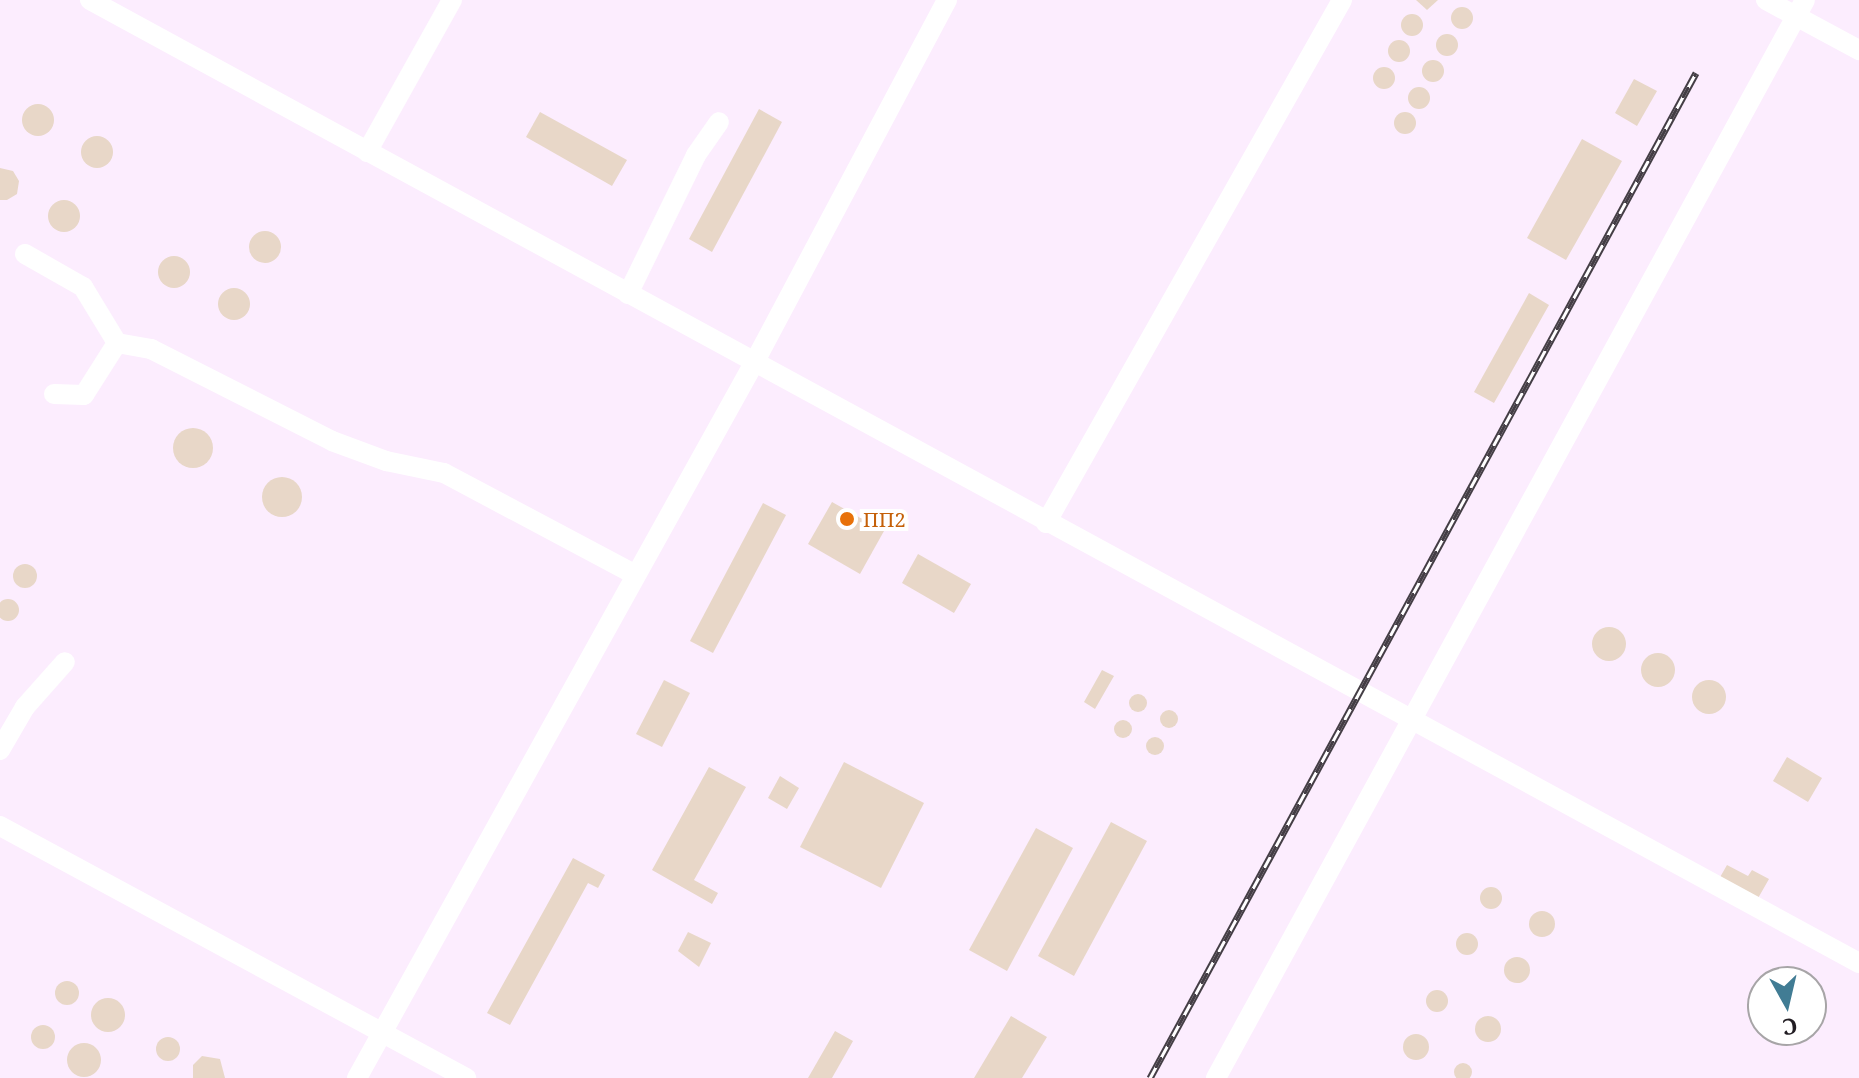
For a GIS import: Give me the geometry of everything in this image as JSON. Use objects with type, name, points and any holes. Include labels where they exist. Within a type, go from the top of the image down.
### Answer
[{"type":"lane","points":[[90,0],[1409,721],[1859,963]]},
{"type":"lane","points":[[367,152],[452,0]]},
{"type":"lane","points":[[357,1078],[754,363],[947,0]]},
{"type":"lane","points":[[1046,523],[1342,0]]},
{"type":"lane","points":[[1766,0],[1800,8],[1859,50]]},
{"type":"lane","points":[[1216,1078],[1800,8]]},
{"type":"lane","points":[[628,294],[696,155],[719,122]]},
{"type":"lane","points":[[25,254],[83,287],[117,343],[151,349],[332,441],[386,461],[444,473],[636,575]]},
{"type":"lane","points":[[54,394],[84,395],[117,343]]},
{"type":"lane","points":[[0,750],[25,707],[65,662]]},
{"type":"lane","points":[[0,826],[466,1078]]},
{"type":"building","points":[[1416,0],[1438,0],[1427,10]]},
{"type":"building","points":[[1462,7],[1470,10],[1473,18],[1470,26],[1462,29],[1454,26],[1451,18],[1454,10]]},
{"type":"building","points":[[1412,14],[1420,17],[1423,25],[1420,33],[1412,36],[1404,33],[1401,25],[1404,17]]},
{"type":"building","points":[[1447,34],[1455,37],[1458,45],[1455,53],[1447,56],[1439,53],[1436,45],[1439,37]]},
{"type":"building","points":[[1399,40],[1407,43],[1410,51],[1407,59],[1399,62],[1391,59],[1388,51],[1391,43]]},
{"type":"building","points":[[1433,60],[1441,63],[1444,71],[1441,79],[1433,82],[1425,79],[1422,71],[1425,63]]},
{"type":"building","points":[[1384,67],[1392,70],[1395,78],[1392,86],[1384,89],[1376,86],[1373,78],[1376,70]]},
{"type":"building","points":[[1634,79],[1657,91],[1637,126],[1615,113]]},
{"type":"building","points":[[1419,87],[1427,90],[1430,98],[1427,106],[1419,109],[1411,106],[1408,98],[1411,90]]},
{"type":"building","points":[[38,104],[50,108],[54,120],[50,132],[38,136],[26,132],[22,120],[26,108]]},
{"type":"building","points":[[759,109],[782,122],[712,252],[689,239]]},
{"type":"building","points":[[540,112],[627,160],[612,186],[526,137]]},
{"type":"building","points":[[1405,112],[1413,115],[1416,123],[1413,131],[1405,134],[1397,131],[1394,123],[1397,115]]},
{"type":"building","points":[[97,136],[109,140],[113,152],[109,164],[97,168],[85,164],[81,152],[85,140]]},
{"type":"building","points":[[1582,139],[1622,161],[1566,260],[1527,238]]},
{"type":"building","points":[[0,168],[13,171],[19,181],[17,194],[7,200],[0,200]]},
{"type":"building","points":[[64,200],[76,204],[80,216],[76,228],[64,232],[52,228],[48,216],[52,204]]},
{"type":"building","points":[[265,231],[276,236],[281,247],[276,258],[265,263],[254,258],[249,247],[254,236]]},
{"type":"building","points":[[174,256],[185,261],[190,272],[185,283],[174,288],[163,283],[158,272],[163,261]]},
{"type":"building","points":[[234,288],[245,293],[250,304],[245,315],[234,320],[223,315],[218,304],[223,293]]},
{"type":"building","points":[[1529,293],[1549,305],[1494,403],[1474,392]]},
{"type":"building","points":[[193,428],[207,434],[213,448],[207,462],[193,468],[179,462],[173,448],[179,434]]},
{"type":"building","points":[[282,477],[296,483],[302,497],[296,511],[282,517],[268,511],[262,497],[268,483]]},
{"type":"building","points":[[832,502],[884,531],[860,574],[808,544]]},
{"type":"building","points":[[763,503],[786,515],[713,653],[690,641]]},
{"type":"building","points":[[918,554],[971,584],[954,613],[902,583]]},
{"type":"building","points":[[25,564],[34,567],[37,576],[34,585],[25,588],[16,585],[13,576],[16,567]]},
{"type":"building","points":[[8,599],[16,602],[19,610],[16,618],[8,621],[0,618],[-3,610],[0,602]]},
{"type":"building","points":[[1609,627],[1621,632],[1626,644],[1621,656],[1609,661],[1597,656],[1592,644],[1597,632]]},
{"type":"building","points":[[1658,653],[1670,658],[1675,670],[1670,682],[1658,687],[1646,682],[1641,670],[1646,658]]},
{"type":"building","points":[[1102,670],[1114,676],[1095,709],[1084,702]]},
{"type":"building","points":[[664,680],[690,693],[662,747],[636,734]]},
{"type":"building","points":[[1709,680],[1721,685],[1726,697],[1721,709],[1709,714],[1697,709],[1692,697],[1697,685]]},
{"type":"building","points":[[1134,694],[1142,694],[1147,703],[1145,710],[1134,712],[1129,707],[1129,699]]},
{"type":"building","points":[[1165,710],[1173,710],[1178,719],[1176,726],[1165,728],[1160,723],[1160,715]]},
{"type":"building","points":[[1119,720],[1127,720],[1132,729],[1130,736],[1119,738],[1114,733],[1114,725]]},
{"type":"building","points":[[1151,737],[1159,737],[1164,746],[1162,753],[1151,755],[1146,750],[1146,742]]},
{"type":"building","points":[[1787,757],[1822,778],[1808,802],[1773,781]]},
{"type":"building","points":[[844,762],[924,803],[881,888],[800,847]]},
{"type":"building","points":[[709,767],[746,787],[694,880],[718,893],[712,904],[652,870]]},
{"type":"building","points":[[780,776],[799,788],[787,809],[768,798]]},
{"type":"building","points":[[1111,822],[1147,841],[1074,976],[1038,956]]},
{"type":"building","points":[[1036,828],[1073,848],[1007,971],[969,950]]},
{"type":"building","points":[[573,858],[605,875],[598,888],[588,883],[510,1025],[487,1013]]},
{"type":"building","points":[[1727,865],[1748,876],[1752,870],[1769,879],[1757,900],[1719,879]]},
{"type":"building","points":[[1491,887],[1499,890],[1502,898],[1499,906],[1491,909],[1483,906],[1480,898],[1483,890]]},
{"type":"building","points":[[1542,911],[1551,915],[1555,924],[1551,933],[1542,937],[1533,933],[1529,924],[1533,915]]},
{"type":"building","points":[[688,932],[711,943],[699,967],[678,951]]},
{"type":"building","points":[[1467,933],[1475,936],[1478,944],[1475,952],[1467,955],[1459,952],[1456,944],[1459,936]]},
{"type":"building","points":[[1517,957],[1526,961],[1530,970],[1526,979],[1517,983],[1508,979],[1504,970],[1508,961]]},
{"type":"building","points":[[67,981],[76,984],[79,993],[76,1002],[67,1005],[58,1002],[55,993],[58,984]]},
{"type":"building","points":[[1437,990],[1445,993],[1448,1001],[1445,1009],[1437,1012],[1429,1009],[1426,1001],[1429,993]]},
{"type":"building","points":[[108,998],[120,1003],[125,1015],[120,1027],[108,1032],[96,1027],[91,1015],[96,1003]]},
{"type":"building","points":[[1011,1016],[1047,1037],[1022,1078],[974,1078]]},
{"type":"building","points":[[1488,1016],[1497,1020],[1501,1029],[1497,1038],[1488,1042],[1479,1038],[1475,1029],[1479,1020]]},
{"type":"building","points":[[38,1025],[48,1025],[55,1032],[55,1042],[48,1049],[38,1049],[31,1042],[31,1032]]},
{"type":"building","points":[[835,1031],[853,1041],[832,1078],[808,1078]]},
{"type":"building","points":[[1416,1034],[1425,1038],[1429,1047],[1425,1056],[1416,1060],[1407,1056],[1403,1047],[1407,1038]]},
{"type":"building","points":[[168,1037],[177,1040],[180,1049],[177,1058],[168,1061],[159,1058],[156,1049],[159,1040]]},
{"type":"building","points":[[84,1043],[96,1048],[101,1060],[96,1072],[84,1077],[72,1072],[67,1060],[72,1048]]},
{"type":"building","points":[[202,1056],[220,1059],[225,1078],[193,1078],[193,1065]]},
{"type":"building","points":[[1463,1063],[1472,1072],[1463,1081],[1454,1072]]},
{"type":"railway","points":[[1150,1078],[1696,73]]},
{"type":"place","name":"ПП2","points":[[847,519]]}]
